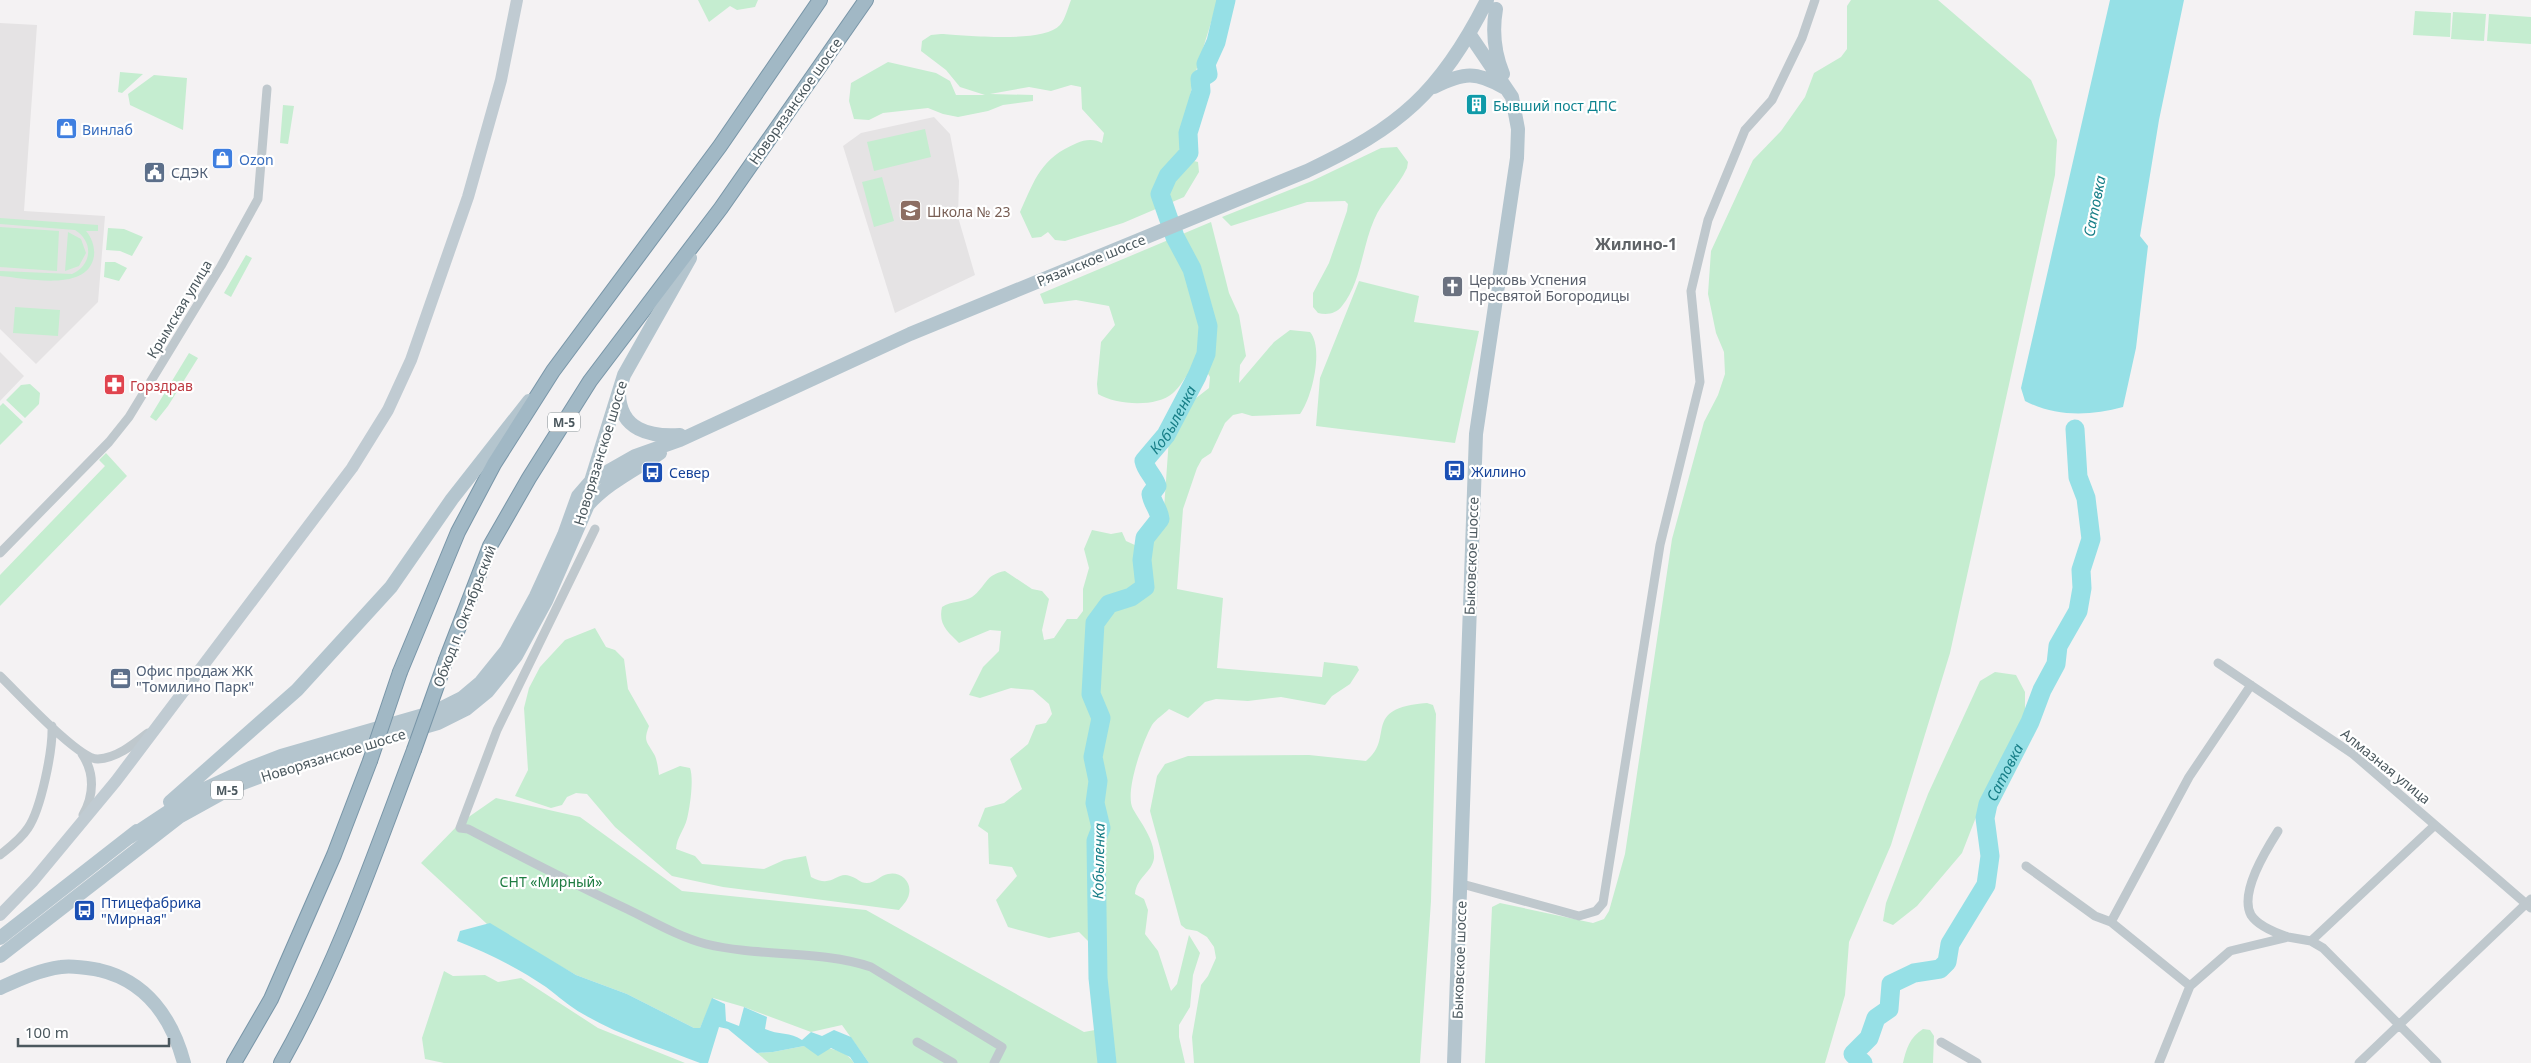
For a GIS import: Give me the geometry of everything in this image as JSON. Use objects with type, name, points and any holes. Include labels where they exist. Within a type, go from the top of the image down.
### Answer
[{"type":"highway","name":"М-5","points":[[234,1063],[271,999],[301,932],[334,855],[370,761],[400,672],[458,532],[494,464],[553,371],[585,331],[720,146],[820,0]]},
{"type":"highway","name":"Новорязанское шоссе","points":[[721,208],[866,0]]},
{"type":"highway","name":"Обход п. Октябрьский","points":[[280,1063],[305,1020],[338,948],[490,546],[529,478],[590,381],[721,208]]},
{"type":"main road","points":[[0,915],[116,781],[352,468],[388,410],[412,360],[468,197],[501,80],[517,0]]},
{"type":"main road","points":[[1495,3],[1494,46],[1510,91]]},
{"type":"main road","name":"Рязанское шоссе","points":[[591,481],[635,456],[680,440],[910,334],[1185,221],[1349,151],[1405,114],[1433,87],[1495,3]]},
{"type":"main road","name":"Быковское шоссе","points":[[1454,1063],[1462,884],[1474,464],[1484,370],[1517,158],[1518,129],[1510,91],[1470,35]]},
{"type":"main road","points":[[1433,87],[1451,78],[1466,74],[1489,78],[1510,91]]},
{"type":"main road","name":"Новорязанское шоссе","points":[[0,956],[179,817],[209,800],[235,786],[283,768],[431,725],[466,709],[488,691],[516,656],[546,600],[586,507],[591,481],[619,390],[632,358],[721,208]]},
{"type":"main road","points":[[0,938],[130,837],[297,690],[391,587],[503,432],[553,371]]},
{"type":"main road","points":[[619,390],[619,401],[623,412],[630,422],[650,435],[681,435],[708,427]]},
{"type":"main road","name":"Рязанское шоссе","points":[[586,507],[598,493],[613,482],[680,440]]},
{"type":"main road","points":[[130,837],[198,792],[250,768],[281,756],[434,712],[462,698],[481,682],[506,651],[536,596],[564,535],[578,496],[591,481]]},
{"type":"main road","points":[[0,988],[38,972],[63,967],[87,968],[107,972],[132,983],[151,998],[165,1016],[176,1037],[184,1063]]},
{"type":"street","points":[[1462,884],[1579,916],[1596,911],[1603,902],[1660,544],[1700,382],[1691,291],[1708,220],[1745,130],[1772,100],[1802,38],[1815,0]]},
{"type":"street","name":"Крымская улица","points":[[0,553],[109,442],[129,417],[221,266],[258,199],[267,89]]},
{"type":"street","points":[[595,529],[497,730],[460,828],[468,829],[561,878],[677,933],[706,943],[759,952],[853,961],[871,967],[1002,1047],[994,1063]]},
{"type":"street","name":"Алмазная улица","points":[[2218,663],[2353,754],[2530,904]]},
{"type":"street","points":[[0,676],[82,754],[95,759],[107,758],[121,752],[156,727]]},
{"type":"street","points":[[2111,922],[2189,777],[2251,685]]},
{"type":"street","points":[[0,855],[19,839],[32,821],[50,762],[52,726]]},
{"type":"street","points":[[71,834],[88,806],[90,796],[91,774],[82,754]]},
{"type":"street","points":[[2311,941],[2435,825]]},
{"type":"street","points":[[2278,831],[2264,854],[2250,888],[2249,909],[2252,917],[2288,937],[2311,941],[2323,948],[2438,1063]]},
{"type":"street","points":[[2026,866],[2095,916],[2111,922],[2190,986]]},
{"type":"street","points":[[2359,1063],[2530,904]]},
{"type":"street","points":[[2158,1063],[2190,986],[2230,951],[2288,937]]},
{"type":"street","points":[[917,1042],[953,1063]]},
{"type":"street","points":[[1941,1042],[1976,1063]]},
{"type":"shaded area","points":[[0,23],[37,25],[24,211],[105,216],[98,302],[36,364],[0,329]]},
{"type":"shaded area","name":"Школа № 23","points":[[934,117],[950,134],[959,181],[958,217],[975,275],[895,313],[843,146],[861,133]]},
{"type":"shaded area","points":[[0,352],[24,376],[0,401]]},
{"type":"green space","points":[[698,0],[758,0],[755,7],[737,10],[730,6],[709,22]]},
{"type":"green space","points":[[1071,0],[1218,0],[1192,84],[1185,133],[1177,157],[1198,162],[1199,172],[1184,197],[1123,223],[1065,241],[1055,240],[1048,232],[1041,237],[1032,238],[1020,212],[1030,189],[1041,171],[1055,155],[1077,143],[1090,140],[1102,143],[1104,133],[1082,109],[1081,87],[1071,85],[1051,91],[1029,87],[990,94],[1033,95],[1033,101],[1003,105],[988,111],[958,117],[928,108],[883,113],[869,120],[854,119],[849,101],[851,83],[888,62],[936,73],[950,81],[956,95],[985,95],[960,87],[946,70],[921,51],[922,41],[931,35],[941,34],[985,37],[1038,35],[1051,31],[1062,23]]},
{"type":"green space","points":[[1851,0],[1938,0],[2031,80],[2057,140],[2055,175],[1950,653],[1891,845],[1849,942],[1845,995],[1825,1063],[1485,1063],[1492,907],[1500,903],[1593,923],[1604,919],[1609,911],[1625,854],[1672,539],[1704,422],[1718,395],[1725,374],[1724,352],[1716,333],[1708,294],[1711,251],[1753,160],[1781,131],[1805,97],[1814,73],[1841,57],[1847,49],[1847,6]]},
{"type":"green space","points":[[2415,11],[2451,13],[2450,37],[2413,35]]},
{"type":"green space","points":[[2453,12],[2486,14],[2484,41],[2451,39]]},
{"type":"green space","points":[[2489,14],[2531,17],[2531,44],[2487,41]]},
{"type":"green space","points":[[120,72],[143,74],[122,93],[118,92]]},
{"type":"green space","points":[[154,75],[187,78],[183,130],[130,105],[128,94]]},
{"type":"green space","points":[[283,105],[294,106],[288,144],[280,143]]},
{"type":"green space","points":[[925,129],[931,157],[874,171],[867,142]]},
{"type":"green space","points":[[1397,147],[1408,162],[1407,168],[1377,213],[1353,287],[1340,309],[1334,312],[1328,314],[1318,313],[1313,307],[1313,293],[1329,263],[1347,211],[1348,204],[1345,201],[1307,202],[1231,226],[1222,217],[1312,181],[1381,148]]},
{"type":"green space","points":[[882,177],[894,221],[874,227],[862,182]]},
{"type":"green space","points":[[0,218],[98,225],[98,231],[86,231],[94,249],[94,256],[89,268],[80,275],[55,281],[0,276],[0,271],[72,274],[84,265],[87,259],[88,247],[81,235],[75,230],[0,224]]},
{"type":"green space","name":"СНТ «Мирный»","points":[[1211,222],[1229,293],[1239,315],[1246,356],[1240,365],[1239,383],[1274,342],[1290,330],[1310,332],[1316,349],[1315,373],[1309,397],[1300,414],[1252,416],[1242,413],[1233,415],[1225,423],[1211,453],[1202,459],[1183,509],[1177,589],[1223,598],[1217,668],[1322,677],[1324,662],[1357,666],[1359,670],[1350,684],[1332,696],[1325,705],[1281,697],[1248,701],[1216,699],[1205,702],[1188,718],[1169,709],[1152,725],[1148,733],[1133,779],[1131,801],[1133,809],[1150,838],[1154,858],[1153,863],[1136,888],[1135,894],[1144,899],[1148,910],[1145,934],[1158,951],[1171,991],[1177,984],[1189,935],[1200,953],[1193,975],[1190,1007],[1179,1025],[1179,1037],[1185,1063],[869,1063],[842,1025],[811,1032],[744,1007],[713,998],[700,1028],[694,1028],[627,994],[576,975],[487,924],[421,863],[460,823],[496,798],[580,817],[682,891],[866,910],[1084,1032],[1095,1030],[1109,1016],[1101,954],[1079,932],[1049,938],[1008,927],[996,900],[1017,876],[1012,867],[989,864],[988,833],[978,826],[985,808],[1004,803],[1022,789],[1010,759],[1028,744],[1036,725],[1046,723],[1052,714],[1049,704],[1033,690],[1011,688],[980,698],[969,695],[983,667],[999,651],[1001,631],[990,630],[959,643],[945,628],[941,619],[941,613],[942,607],[972,597],[989,578],[1005,571],[1032,589],[1042,591],[1049,599],[1042,630],[1044,640],[1054,638],[1067,619],[1077,619],[1083,611],[1083,589],[1089,568],[1084,549],[1092,530],[1111,534],[1122,532],[1126,541],[1146,550],[1163,523],[1169,438],[1191,402],[1209,388],[1210,377],[1205,369],[1192,372],[1188,374],[1173,393],[1157,401],[1136,403],[1106,398],[1098,394],[1097,384],[1101,342],[1115,325],[1109,306],[1076,300],[1044,304],[1040,294]]},
{"type":"green space","points":[[0,227],[59,231],[57,271],[0,267]]},
{"type":"green space","points":[[108,228],[124,229],[143,237],[132,256],[120,251],[106,250]]},
{"type":"green space","points":[[68,232],[81,239],[86,253],[79,266],[65,271]]},
{"type":"green space","points":[[246,255],[252,258],[231,297],[224,293]]},
{"type":"green space","points":[[105,262],[115,262],[127,268],[119,281],[104,277]]},
{"type":"green space","points":[[1359,281],[1419,296],[1414,322],[1479,331],[1455,443],[1316,426],[1320,378]]},
{"type":"green space","points":[[15,307],[60,310],[58,336],[13,333]]},
{"type":"green space","points":[[189,353],[198,358],[168,406],[156,421],[150,417]]},
{"type":"green space","points":[[30,384],[40,393],[39,404],[25,418],[6,400],[21,385]]},
{"type":"green space","points":[[3,403],[23,422],[0,445],[0,406]]},
{"type":"green space","points":[[106,453],[127,476],[0,606],[0,575],[105,466],[99,460]]},
{"type":"green space","points":[[595,628],[606,647],[615,650],[624,659],[628,689],[649,726],[646,735],[647,741],[656,758],[659,775],[680,766],[690,768],[692,786],[689,808],[676,849],[695,856],[702,864],[764,869],[784,860],[806,856],[811,877],[824,881],[845,875],[867,883],[873,882],[885,875],[897,874],[904,878],[909,885],[908,898],[899,910],[723,887],[672,876],[615,827],[587,794],[576,793],[567,797],[562,805],[551,808],[515,796],[528,770],[524,708],[529,688],[540,667],[565,640]]},
{"type":"green space","points":[[1995,672],[2016,675],[2025,692],[2025,721],[1978,812],[1962,853],[1917,906],[1893,925],[1883,921],[1886,903],[1928,794],[1980,681]]},
{"type":"green space","points":[[1427,703],[1433,705],[1436,714],[1431,901],[1420,1063],[1194,1063],[1192,1037],[1201,985],[1208,976],[1216,958],[1214,947],[1207,937],[1197,931],[1186,929],[1181,925],[1150,811],[1157,776],[1165,764],[1188,756],[1309,755],[1366,761],[1379,743],[1386,717],[1393,711],[1406,706]]},
{"type":"green space","points":[[444,971],[453,976],[485,975],[498,982],[521,978],[598,1028],[685,1063],[444,1063],[425,1059],[422,1038]]},
{"type":"green space","points":[[1923,1029],[1930,1030],[1934,1036],[1933,1063],[1903,1063],[1909,1044]]},
{"type":"green space","points":[[804,1046],[838,1051],[850,1058],[854,1063],[769,1063],[757,1053]]},
{"type":"water","points":[[2110,0],[2184,0],[2159,120],[2140,236],[2148,246],[2136,348],[2123,407],[2086,413],[2061,412],[2049,410],[2025,401],[2021,388]]},
{"type":"water","points":[[490,923],[576,975],[627,994],[694,1028],[700,1028],[712,998],[725,1004],[726,1021],[739,1026],[744,1007],[767,1017],[765,1029],[798,1037],[802,1040],[811,1032],[822,1036],[834,1030],[851,1037],[869,1063],[854,1063],[850,1057],[831,1048],[818,1056],[804,1046],[757,1053],[728,1029],[719,1027],[708,1063],[700,1063],[597,1022],[573,1008],[525,973],[457,941],[460,931]]},
{"type":"waterway","name":"Кобыленка","points":[[1107,1063],[1098,978],[1096,841],[1101,828],[1095,803],[1098,781],[1093,757],[1101,718],[1091,694],[1095,623],[1109,604],[1131,597],[1145,587],[1142,560],[1145,538],[1160,519],[1151,494],[1157,486],[1144,461],[1166,435],[1197,376],[1206,354],[1208,326],[1192,269],[1175,237],[1160,194],[1168,176],[1189,153],[1188,133],[1201,91],[1200,79],[1208,74],[1206,64],[1216,42],[1226,0]]},
{"type":"waterway","name":"Сатовка","points":[[1863,1063],[1853,1054],[1869,1038],[1876,1018],[1889,1009],[1891,984],[1914,973],[1940,969],[1947,962],[1950,944],[1986,885],[1990,856],[1985,818],[1988,804],[2030,722],[2042,690],[2056,664],[2058,646],[2078,611],[2082,588],[2081,570],[2091,539],[2086,498],[2078,477],[2075,429]]},
{"type":"place","name":"Бывший пост ДПС","points":[[1477,105]]},
{"type":"place","name":"Винлаб","points":[[66,129]]},
{"type":"place","name":"Ozon","points":[[223,159]]},
{"type":"place","name":"СДЭК","points":[[155,172]]},
{"type":"place","name":"Школа № 23","points":[[911,211]]},
{"type":"place","name":"Церковь Успения Пресвятой Богородицы","points":[[1453,287]]},
{"type":"place","name":"Горздрав","points":[[114,385]]},
{"type":"place","name":"Жилино","points":[[1455,471]]},
{"type":"place","name":"Север","points":[[653,472]]},
{"type":"place","name":"Офис продаж ЖК \"Томилино Парк\"","points":[[120,678]]},
{"type":"place","name":"Птицефабрика \"Мирная\"","points":[[85,910]]},
{"type":"district","name":"Жилино-1","points":[[1636,244]]}]
